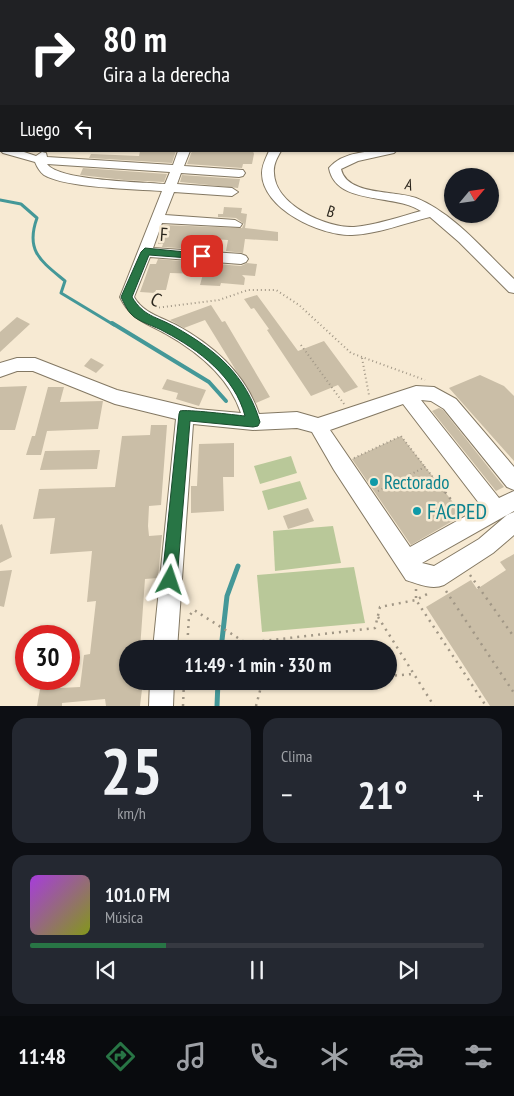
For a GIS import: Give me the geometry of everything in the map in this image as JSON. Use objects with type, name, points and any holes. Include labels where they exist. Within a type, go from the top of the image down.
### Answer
[{"type":"street","points":[[14,152],[177,170],[239,173]]},
{"type":"street","name":"C","points":[[184,152],[126,297],[136,312],[171,330],[216,360],[231,376],[249,407],[253,422]]},
{"type":"street","name":"B","points":[[274,152],[268,165],[272,191],[304,218],[322,226],[353,231],[432,212]]},
{"type":"street","name":"A","points":[[385,152],[351,159],[340,164],[335,168],[337,178],[343,185],[356,190],[406,199],[432,212],[514,288]]},
{"type":"street","points":[[42,156],[46,171],[54,175],[89,182],[232,192]]},
{"type":"street","points":[[158,219],[236,224]]},
{"type":"street","name":"F","points":[[145,252],[241,259]]},
{"type":"street","points":[[0,370],[24,362],[36,365],[115,397],[197,417],[253,422],[297,420],[318,426],[416,393],[434,394],[450,404],[514,481]]},
{"type":"street","points":[[406,396],[506,505],[471,524],[411,566]]},
{"type":"street","points":[[166,640],[185,414]]},
{"type":"street","points":[[318,426],[341,464],[411,566],[436,576],[486,546],[514,522]]},
{"type":"street","points":[[471,524],[486,546]]},
{"type":"street","points":[[161,706],[162,690]]},
{"type":"path","points":[[136,312],[220,300],[248,290],[276,290],[299,305],[351,353],[425,380],[434,394]]},
{"type":"path","points":[[301,345],[352,414]]},
{"type":"path","points":[[362,357],[372,407]]},
{"type":"path","points":[[341,464],[401,436],[471,524]]},
{"type":"path","points":[[364,498],[425,467]]},
{"type":"path","points":[[411,566],[416,600],[486,706]]},
{"type":"path","points":[[468,573],[514,637]]},
{"type":"path","points":[[442,586],[514,693]]},
{"type":"path","points":[[272,640],[375,628],[380,606],[416,600]]},
{"type":"path","points":[[187,640],[189,616],[194,610],[240,640]]},
{"type":"path","points":[[378,616],[434,706]]},
{"type":"path","points":[[397,675],[414,674]]},
{"type":"path","points":[[183,706],[184,690]]},
{"type":"path","points":[[256,706],[260,690]]},
{"type":"green space","points":[[291,456],[297,473],[260,484],[254,466]]},
{"type":"green space","points":[[300,481],[307,499],[268,510],[262,491]]},
{"type":"green space","points":[[333,526],[341,563],[275,571],[273,531]]},
{"type":"green space","points":[[354,567],[365,623],[262,632],[257,575]]},
{"type":"building","points":[[140,152],[176,152],[172,163],[89,158],[91,154],[139,156]]},
{"type":"building","points":[[192,152],[253,152],[254,154],[252,164],[243,164],[242,168],[187,164]]},
{"type":"building","points":[[83,168],[167,174],[164,182],[124,180],[80,175]]},
{"type":"building","points":[[182,175],[240,179],[238,188],[180,182]]},
{"type":"building","points":[[224,207],[242,208],[241,213],[247,214],[245,228],[278,232],[278,241],[245,239],[243,253],[226,251],[228,240],[211,239],[208,250],[162,247],[163,244],[158,244],[164,225],[242,228],[244,224],[236,218],[218,217],[218,214],[223,214]]},
{"type":"building","points":[[158,259],[241,266],[247,263],[257,264],[255,276],[242,275],[245,278],[244,285],[221,283],[220,286],[200,285],[203,274],[170,273],[166,290],[156,290],[155,293],[140,292],[150,264],[156,264]]},
{"type":"building","points":[[257,295],[298,351],[324,341],[358,387],[344,393],[338,385],[311,396],[267,330],[269,329],[254,308],[251,309],[244,299]]},
{"type":"building","points":[[211,305],[222,322],[225,321],[270,397],[256,403],[205,320],[184,328],[170,320]]},
{"type":"building","points":[[17,317],[30,324],[0,352],[0,332]]},
{"type":"building","points":[[91,358],[104,365],[96,373],[84,366]]},
{"type":"building","points":[[480,375],[504,386],[514,396],[514,461],[449,388]]},
{"type":"building","points":[[167,379],[206,390],[199,406],[176,399],[178,393],[162,389]]},
{"type":"building","points":[[27,386],[15,430],[0,430],[0,387]]},
{"type":"building","points":[[48,387],[64,387],[60,402],[103,401],[98,429],[47,431],[41,455],[26,455],[32,436],[35,436]]},
{"type":"building","points":[[439,408],[443,410],[504,487],[496,491],[432,411]]},
{"type":"building","points":[[151,425],[167,425],[161,505],[149,506],[149,536],[162,535],[158,578],[145,579],[141,640],[119,640],[119,690],[142,690],[140,706],[106,706],[105,699],[62,703],[62,706],[37,706],[40,690],[80,690],[84,655],[90,654],[96,601],[87,602],[92,551],[50,554],[55,518],[33,519],[39,489],[115,487],[122,436],[150,435]]},
{"type":"building","name":"FACPED","points":[[401,436],[463,515],[411,545],[352,459]]},
{"type":"building","points":[[234,443],[234,477],[223,477],[224,511],[191,513],[191,486],[197,486],[199,444]]},
{"type":"building","points":[[100,450],[97,469],[40,470],[45,451]]},
{"type":"building","points":[[308,508],[314,521],[288,529],[283,516]]},
{"type":"building","points":[[2,524],[12,557],[0,563],[0,525]]},
{"type":"building","points":[[514,554],[514,706],[490,706],[426,607],[471,580],[477,589],[506,570],[500,562]]},
{"type":"building","points":[[12,570],[4,607],[0,606],[0,571]]},
{"type":"waterway","points":[[0,200],[21,204],[37,218],[34,229],[34,247],[42,261],[65,281],[61,293],[114,325]]},
{"type":"waterway","points":[[112,323],[209,382],[226,401]]},
{"type":"waterway","points":[[222,640],[227,596],[238,566]]},
{"type":"waterway","points":[[217,706],[218,690]]},
{"type":"place","name":"Rectorado","points":[[374,482]]},
{"type":"place","name":"FACPED","points":[[417,511]]},
{"type":"route","points":[[170,580],[185,414],[197,417],[253,422],[249,407],[231,376],[216,360],[196,345],[136,312],[130,306],[126,297],[145,252],[202,256]]}]
